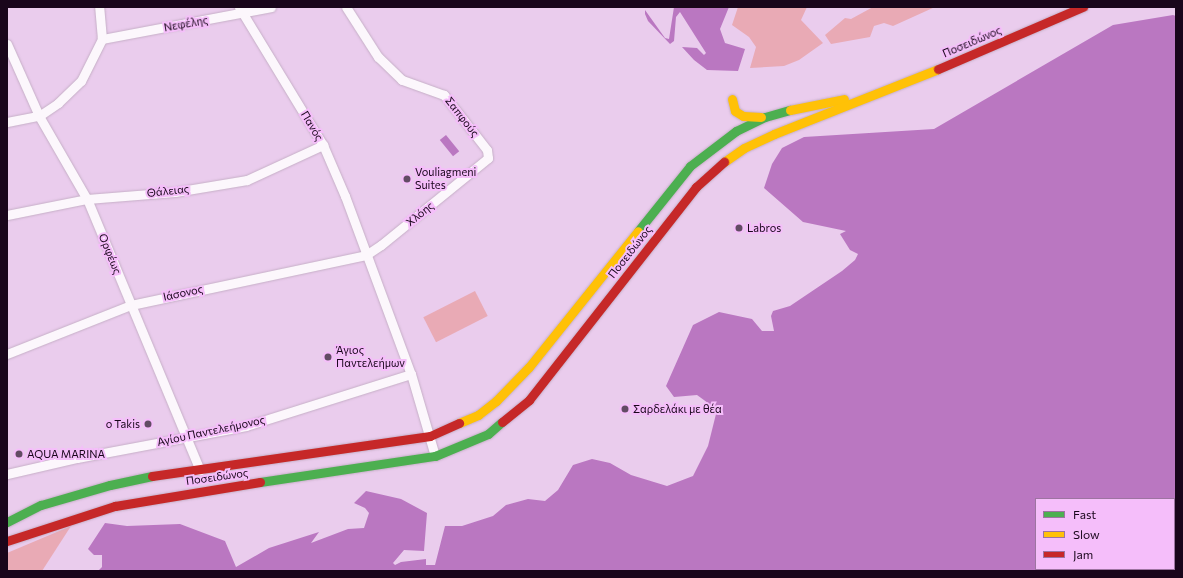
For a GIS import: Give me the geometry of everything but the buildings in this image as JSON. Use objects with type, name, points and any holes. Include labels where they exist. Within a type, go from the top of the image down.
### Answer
[{"type":"main road","name":"Ποσειδώνος","points":[[7,541],[88,513],[146,499],[372,468],[435,456],[488,434],[529,400],[696,187],[727,160],[756,142],[868,95],[941,68],[1083,7]]},
{"type":"main road","name":"Ποσειδώνος","points":[[7,522],[42,505],[81,492],[141,478],[430,436],[478,415],[513,386],[681,176],[720,143],[736,131],[765,117],[808,105],[868,95]]},
{"type":"main road","points":[[732,99],[735,111],[743,116],[765,117]]},
{"type":"main road","points":[[720,143],[727,160]]},
{"type":"street","points":[[7,122],[39,116],[58,103],[81,81],[102,39],[99,7]]},
{"type":"street","name":"Νεφέλης","points":[[102,39],[242,10],[271,7]]},
{"type":"street","name":"Σαπφούς","points":[[346,7],[378,57],[402,80],[444,95],[490,154]]},
{"type":"street","name":"Πανός","points":[[242,10],[323,145],[366,255]]},
{"type":"street","name":"Ορφέως","points":[[7,44],[39,116],[87,198],[200,470]]},
{"type":"street","name":"Θάλειας","points":[[7,215],[87,198],[175,192],[247,180],[323,145]]},
{"type":"street","name":"Χλόης","points":[[366,255],[387,241],[490,154]]},
{"type":"street","points":[[366,255],[411,374],[435,456]]},
{"type":"street","name":"Ιάσονος","points":[[7,354],[131,305],[366,255]]},
{"type":"street","name":"Αγίου Παντελεήμονος","points":[[7,474],[77,458],[246,426],[411,374]]},
{"type":"shaded area","points":[[674,7],[729,7],[720,29],[725,43],[745,49],[738,71],[707,70],[694,60],[682,47],[697,48],[704,55],[706,53],[680,12],[676,17],[674,41],[670,44],[648,21],[645,14],[645,10],[665,38],[669,39]]},
{"type":"shaded area","points":[[738,7],[807,7],[801,20],[823,43],[799,60],[784,66],[750,68],[756,47],[749,37],[732,25]]},
{"type":"shaded area","points":[[873,7],[935,7],[893,26],[884,23],[874,26],[870,37],[831,44],[825,35],[845,18],[851,19]]},
{"type":"shaded area","points":[[1173,15],[1176,16],[1176,571],[98,571],[102,567],[102,555],[94,555],[88,549],[105,523],[127,526],[180,524],[225,541],[236,567],[269,548],[319,532],[311,543],[348,529],[364,528],[369,513],[365,508],[354,503],[366,491],[401,499],[427,513],[424,551],[404,550],[393,563],[395,565],[401,562],[426,559],[426,565],[435,565],[445,526],[462,526],[493,516],[506,505],[528,499],[545,501],[558,490],[573,465],[592,459],[610,463],[631,475],[667,486],[693,476],[708,446],[716,414],[708,403],[697,395],[674,397],[666,386],[693,325],[719,312],[752,319],[762,331],[774,331],[771,316],[773,311],[790,306],[842,271],[855,260],[858,254],[850,250],[840,234],[846,231],[803,222],[764,188],[772,164],[782,148],[804,137],[934,129],[1113,25]]},
{"type":"shaded area","points":[[446,135],[459,151],[453,156],[440,140]]},
{"type":"shaded area","points":[[475,291],[488,316],[436,342],[423,317]]},
{"type":"shaded area","points":[[71,526],[42,571],[7,571],[7,553]]},
{"type":"traffic: fast","points":[[638,231],[690,166],[736,131],[765,117],[790,110]]},
{"type":"traffic: fast","points":[[260,482],[435,456],[488,434],[502,422]]},
{"type":"traffic: fast","points":[[7,522],[41,505],[110,485],[152,476]]},
{"type":"traffic: slow","points":[[724,162],[744,148],[774,134],[938,69]]},
{"type":"traffic: slow","points":[[732,99],[735,111],[743,116],[761,117]]},
{"type":"traffic: slow","points":[[790,110],[844,99]]},
{"type":"traffic: slow","points":[[459,423],[478,415],[496,401],[529,367],[638,231]]},
{"type":"traffic: jam","points":[[938,69],[1083,7]]},
{"type":"traffic: jam","points":[[502,422],[529,400],[696,187],[724,162]]},
{"type":"traffic: jam","points":[[152,476],[430,436],[459,423]]},
{"type":"traffic: jam","points":[[7,541],[115,506],[260,482]]},
{"type":"place","name":"Vouliagmeni Suites","points":[[407,179]]},
{"type":"place","name":"Labros","points":[[739,228]]},
{"type":"place","name":"Άγιος Παντελεήμων","points":[[328,357]]},
{"type":"place","name":"Σαρδελάκι με θέα","points":[[625,409]]},
{"type":"place","name":"o Takis","points":[[148,424]]},
{"type":"place","name":"AQUA MARINA","points":[[19,454]]}]
